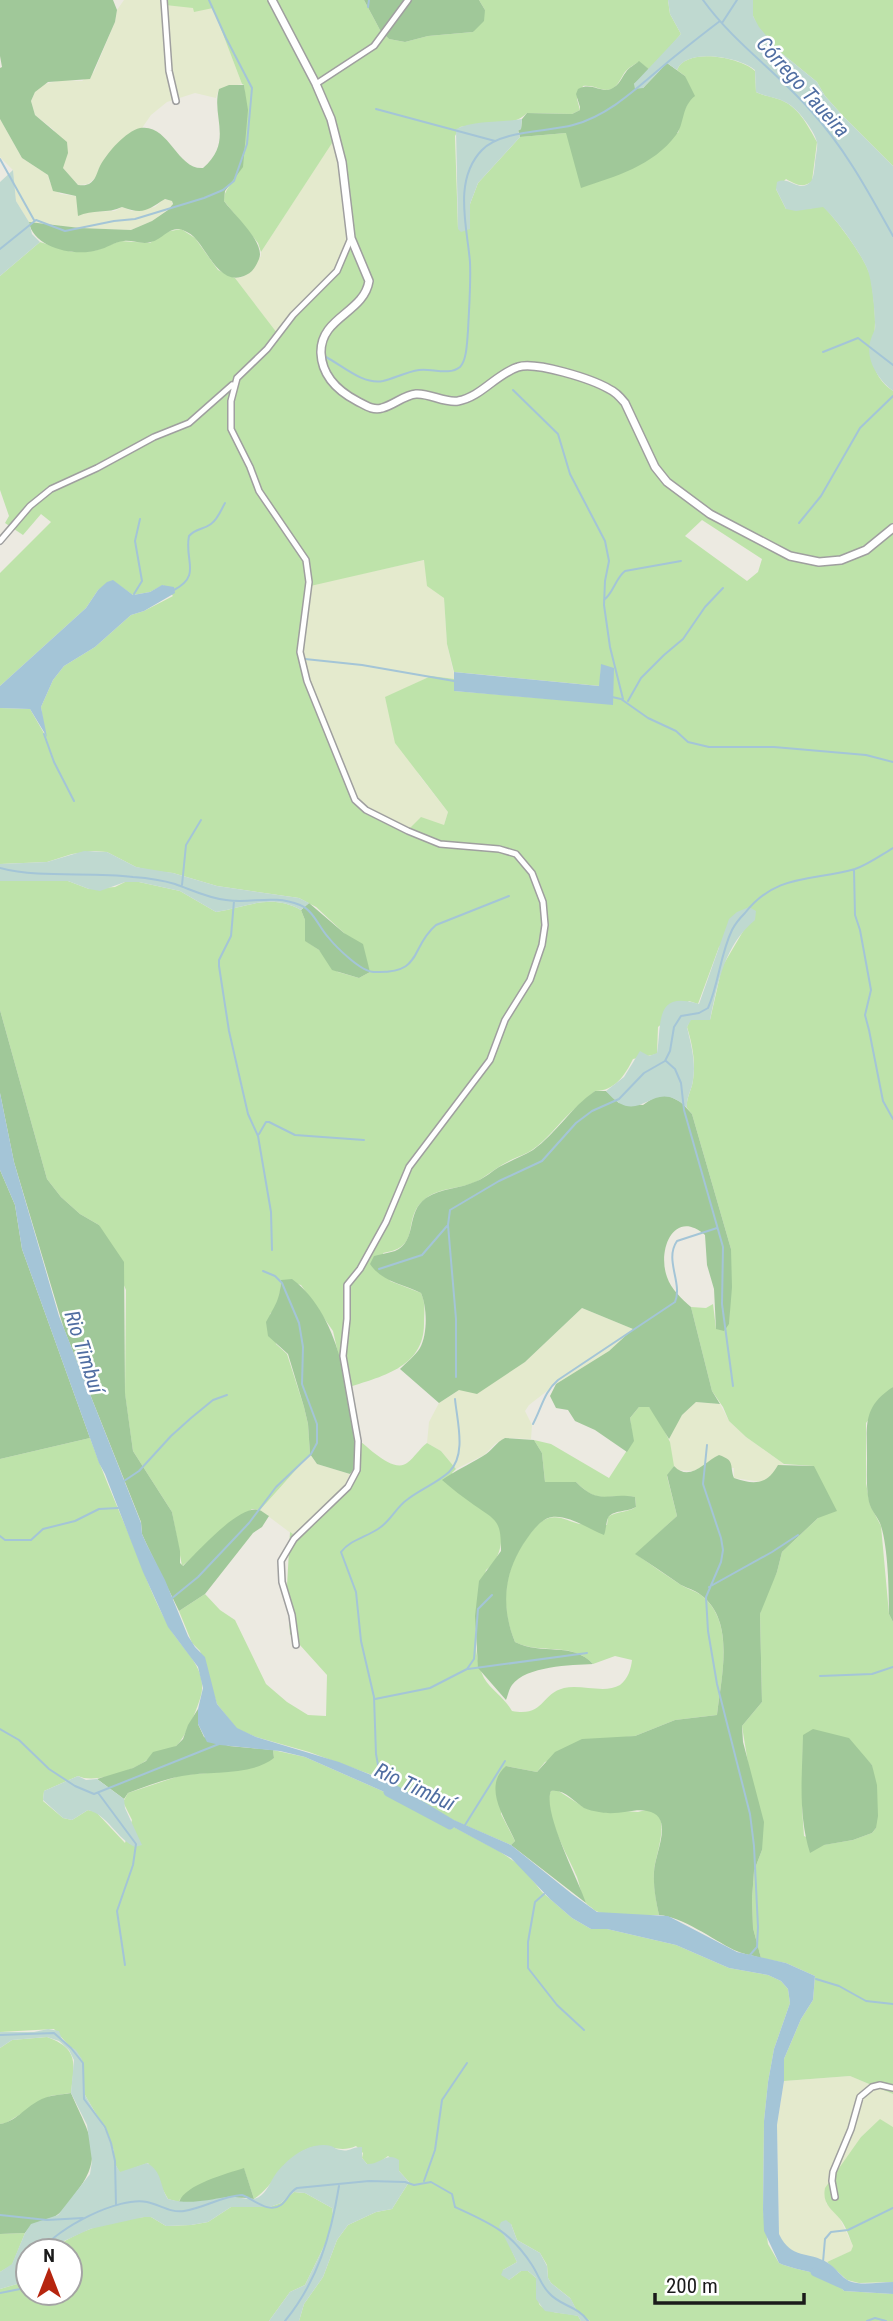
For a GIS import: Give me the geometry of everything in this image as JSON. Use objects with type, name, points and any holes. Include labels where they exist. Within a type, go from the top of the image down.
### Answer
[{"type":"street","points":[[164,0],[169,71],[176,101]]},
{"type":"street","points":[[272,0],[325,102],[338,144],[351,238],[367,274],[368,289],[363,297],[330,326],[322,342],[321,354],[329,380],[342,394],[376,409],[415,394],[454,401],[468,398],[520,366],[545,367],[600,384],[618,395],[625,403],[654,467],[667,482],[710,514],[790,556],[819,562],[848,558],[866,550],[893,528]]},
{"type":"street","points":[[316,84],[373,46],[408,0]]},
{"type":"street","points":[[0,541],[30,506],[51,489],[154,437],[189,423],[212,405],[267,349],[293,315],[337,271],[351,238]]},
{"type":"street","points":[[234,383],[230,419],[234,437],[259,491],[306,560],[309,582],[302,629],[301,662],[355,800],[366,810],[440,844],[499,849],[516,854],[532,873],[542,902],[545,926],[542,946],[530,979],[506,1020],[490,1060],[408,1167],[386,1222],[360,1269],[347,1285],[344,1356],[358,1441],[357,1470],[348,1487],[294,1539],[281,1562],[282,1582],[292,1615],[296,1645]]},
{"type":"street","points":[[835,2197],[833,2172],[851,2129],[860,2097],[872,2087],[880,2085],[893,2088]]},
{"type":"green space","points":[[0,0],[113,0],[117,10],[115,22],[90,79],[48,82],[35,92],[31,101],[35,115],[67,142],[68,153],[63,168],[78,185],[91,182],[112,149],[129,133],[140,128],[150,128],[158,132],[186,162],[203,168],[212,158],[220,139],[217,109],[219,89],[229,85],[244,85],[248,110],[243,167],[225,191],[224,201],[258,245],[259,259],[251,272],[237,278],[229,277],[216,266],[194,237],[180,229],[172,230],[151,242],[124,241],[89,252],[56,248],[38,238],[29,222],[131,230],[152,221],[173,204],[165,199],[145,210],[135,211],[122,207],[78,216],[76,196],[53,191],[48,175],[22,158],[0,119]]},
{"type":"green space","points":[[124,0],[164,0],[165,5],[213,8],[242,84],[219,89],[216,98],[195,93],[167,102],[151,115],[142,128],[133,131],[106,156],[96,177],[88,184],[78,185],[63,168],[54,130],[35,115],[31,101],[41,85],[61,80],[82,81],[94,72],[115,22],[117,10]]},
{"type":"green space","points":[[164,0],[364,0],[380,30],[389,39],[405,42],[428,36],[473,32],[485,10],[479,0],[668,0],[670,14],[681,34],[650,70],[639,62],[626,71],[613,88],[606,90],[583,86],[577,99],[580,110],[572,114],[527,113],[505,123],[460,127],[455,136],[458,229],[470,229],[470,204],[478,183],[520,137],[566,133],[678,133],[689,101],[685,76],[677,70],[691,58],[726,58],[755,71],[756,92],[791,106],[802,117],[817,142],[812,181],[802,185],[786,179],[776,189],[786,209],[823,206],[851,241],[869,271],[875,312],[875,368],[878,376],[893,391],[893,1387],[866,1423],[866,1483],[870,1505],[881,1526],[889,1614],[893,1622],[893,2094],[850,2076],[784,2081],[784,2059],[801,2019],[813,2000],[815,1976],[786,1963],[761,1958],[753,1928],[754,1871],[762,1850],[742,1726],[762,1702],[760,1614],[764,1598],[777,1572],[782,1552],[818,1518],[814,1466],[784,1464],[746,1437],[729,1421],[712,1391],[691,1307],[706,1308],[713,1304],[716,1329],[729,1324],[731,1249],[692,1114],[687,1108],[694,1066],[687,1027],[690,1020],[710,1020],[722,967],[745,928],[719,947],[698,1004],[689,1001],[658,1027],[657,1054],[633,1059],[614,1085],[595,1091],[532,1150],[481,1179],[431,1195],[418,1207],[408,1239],[396,1250],[383,1253],[390,1281],[421,1293],[424,1301],[422,1339],[417,1351],[408,1361],[386,1375],[346,1388],[333,1331],[301,1285],[281,1280],[278,1303],[270,1314],[276,1344],[287,1354],[304,1407],[310,1454],[260,1510],[252,1509],[182,1566],[172,1512],[133,1451],[125,1394],[126,1290],[99,1225],[80,1214],[61,1197],[47,1179],[0,1010],[0,881],[68,881],[89,889],[139,882],[180,891],[216,912],[259,903],[279,902],[301,910],[305,920],[306,941],[319,950],[338,972],[359,978],[370,972],[367,963],[344,933],[316,907],[299,898],[217,886],[173,873],[136,867],[107,852],[72,854],[47,862],[0,864],[0,708],[30,709],[45,735],[41,707],[53,680],[64,666],[95,647],[131,615],[173,596],[163,585],[150,592],[133,595],[113,581],[98,590],[86,608],[0,686],[0,573],[51,522],[41,514],[23,535],[5,523],[9,516],[0,490],[0,276],[40,242],[72,252],[85,252],[120,241],[150,243],[166,232],[181,229],[195,238],[218,270],[235,278],[277,333],[326,283],[347,249],[346,213],[334,140],[261,252],[258,243],[224,201],[238,166],[243,143],[246,108],[244,85],[213,8],[194,12],[193,8],[165,5]],"holes":[[[702,520],[762,559],[758,572],[747,581],[685,536]],[[424,560],[427,586],[444,598],[447,644],[454,672],[600,686],[601,665],[613,704],[454,691],[455,679],[431,676],[385,697],[395,743],[448,812],[444,825],[421,817],[409,829],[357,802],[298,652],[306,587]],[[803,1736],[868,1761],[872,1765],[876,1828],[872,1833],[853,1840],[823,1845],[804,1836]]]},
{"type":"green space","points":[[364,0],[479,0],[485,10],[484,21],[473,32],[428,36],[405,42],[389,39],[380,30]]},
{"type":"green space","points":[[753,0],[893,0],[893,166],[843,116],[825,96],[817,82],[779,51],[758,27],[753,16]]},
{"type":"green space","points":[[639,61],[650,70],[634,84],[643,88],[667,63],[685,76],[695,96],[687,105],[676,135],[656,155],[620,174],[581,188],[566,133],[520,137],[518,130],[521,129],[522,119],[527,113],[572,114],[580,110],[576,94],[578,89],[611,89],[628,69]]},
{"type":"green space","points":[[0,119],[22,158],[48,175],[50,183],[60,194],[76,196],[87,212],[115,211],[122,207],[132,211],[155,207],[164,199],[172,201],[172,206],[152,221],[131,230],[29,222],[16,201],[13,170],[0,157]]},
{"type":"green space","points":[[334,139],[348,246],[336,269],[277,334],[235,278],[243,277],[261,256],[261,252]]},
{"type":"green space","points":[[425,560],[444,598],[447,644],[455,679],[431,676],[385,698],[419,775],[448,812],[444,825],[410,829],[357,802],[298,652],[306,586]]},
{"type":"green space","points":[[309,903],[344,933],[363,944],[370,972],[359,978],[332,970],[319,950],[305,941],[305,920],[301,910]]},
{"type":"green space","points":[[0,1010],[47,1179],[61,1197],[80,1214],[99,1225],[124,1262],[125,1393],[133,1451],[172,1512],[180,1563],[183,1566],[241,1514],[259,1510],[269,1516],[205,1594],[179,1611],[142,1534],[141,1522],[64,1329],[14,1162],[0,1093]]},
{"type":"green space","points":[[595,1091],[606,1091],[619,1103],[643,1105],[656,1096],[669,1096],[681,1102],[692,1114],[731,1249],[729,1324],[724,1331],[716,1329],[714,1289],[707,1265],[705,1235],[685,1226],[677,1229],[666,1245],[664,1255],[669,1281],[677,1294],[691,1307],[712,1391],[720,1404],[696,1402],[682,1415],[669,1439],[649,1407],[639,1407],[630,1418],[634,1441],[627,1452],[595,1430],[575,1421],[568,1410],[556,1408],[550,1396],[556,1384],[609,1351],[633,1329],[582,1308],[525,1362],[477,1394],[459,1390],[439,1403],[400,1369],[416,1354],[423,1342],[426,1320],[421,1293],[387,1279],[370,1264],[374,1256],[395,1251],[407,1241],[416,1211],[426,1198],[480,1180],[533,1150]]},
{"type":"green space","points":[[0,1170],[15,1205],[22,1249],[90,1438],[0,1459]]},
{"type":"green space","points":[[292,1279],[309,1296],[323,1316],[341,1363],[360,1461],[350,1474],[317,1464],[310,1454],[308,1424],[288,1354],[268,1336],[266,1322],[278,1298],[281,1280]]},
{"type":"green space","points":[[582,1308],[633,1329],[609,1351],[556,1384],[529,1405],[525,1411],[532,1425],[531,1439],[505,1438],[484,1455],[456,1469],[441,1451],[427,1443],[429,1422],[439,1403],[459,1390],[525,1362]]},
{"type":"green space","points":[[893,1387],[893,1622],[889,1614],[888,1569],[883,1535],[868,1496],[867,1436],[871,1410],[883,1394]]},
{"type":"green space","points":[[696,1402],[720,1404],[729,1421],[746,1437],[784,1464],[778,1466],[772,1475],[762,1482],[734,1478],[734,1468],[705,1466],[693,1471],[676,1470],[672,1463],[669,1435],[682,1415]]},
{"type":"green space","points":[[639,1407],[649,1407],[670,1442],[674,1466],[667,1476],[677,1516],[636,1554],[681,1585],[701,1595],[712,1606],[719,1620],[724,1651],[717,1715],[675,1720],[635,1736],[609,1739],[545,1762],[537,1772],[506,1766],[501,1814],[515,1841],[511,1845],[453,1820],[386,1780],[237,1729],[217,1704],[200,1651],[192,1643],[179,1611],[205,1594],[220,1610],[235,1620],[266,1684],[308,1715],[326,1716],[327,1675],[290,1634],[287,1586],[290,1532],[293,1534],[314,1517],[343,1489],[360,1461],[355,1437],[387,1462],[395,1465],[407,1463],[427,1443],[441,1451],[456,1469],[452,1473],[475,1504],[495,1518],[501,1542],[496,1558],[486,1570],[483,1583],[476,1624],[476,1652],[484,1678],[512,1711],[531,1711],[550,1695],[564,1688],[607,1689],[620,1685],[629,1674],[632,1660],[615,1656],[593,1664],[585,1657],[566,1650],[535,1648],[515,1642],[506,1600],[509,1573],[514,1560],[542,1521],[557,1517],[580,1524],[607,1525],[608,1517],[636,1507],[635,1497],[598,1496],[584,1490],[576,1482],[545,1482],[542,1453],[534,1440],[551,1444],[609,1478],[633,1441],[630,1418]]},
{"type":"green space","points":[[90,1438],[157,1604],[173,1633],[195,1663],[202,1680],[202,1689],[192,1720],[176,1746],[114,1775],[94,1778],[78,1776],[44,1791],[43,1801],[63,1818],[72,1820],[88,1810],[96,1812],[125,1843],[132,1820],[123,1802],[128,1793],[182,1775],[233,1771],[274,1758],[273,1750],[305,1757],[405,1801],[499,1851],[521,1866],[542,1892],[572,1918],[591,1929],[607,1929],[676,1945],[729,1968],[768,1975],[781,1981],[788,1989],[790,2003],[774,2049],[764,2121],[763,2210],[768,2244],[779,2263],[830,2279],[844,2291],[893,2294],[893,2321],[590,2321],[577,2311],[570,2298],[551,2283],[547,2265],[540,2253],[517,2240],[511,2224],[512,2251],[517,2262],[503,2270],[509,2280],[521,2271],[528,2271],[536,2278],[539,2304],[543,2308],[578,2316],[581,2321],[299,2321],[304,2304],[323,2277],[337,2240],[348,2225],[376,2212],[392,2209],[409,2182],[399,2171],[399,2165],[388,2156],[377,2164],[367,2164],[362,2158],[363,2153],[356,2146],[343,2149],[314,2147],[292,2159],[254,2199],[244,2169],[180,2199],[179,2202],[168,2199],[148,2163],[120,2173],[114,2162],[114,2151],[106,2131],[85,2095],[81,2059],[54,2029],[0,2032],[0,1459]]},
{"type":"green space","points":[[505,1438],[534,1440],[542,1453],[545,1482],[576,1482],[591,1494],[604,1497],[635,1497],[636,1507],[610,1515],[604,1535],[565,1518],[548,1518],[538,1525],[522,1546],[507,1585],[507,1613],[515,1642],[536,1648],[576,1653],[593,1664],[550,1668],[527,1674],[512,1685],[506,1700],[478,1668],[475,1616],[479,1581],[501,1551],[499,1527],[493,1518],[442,1480],[486,1454]]},
{"type":"green space","points":[[310,1454],[317,1464],[350,1474],[343,1489],[292,1534],[260,1510]]},
{"type":"green space","points":[[719,1455],[730,1461],[734,1478],[748,1482],[765,1480],[778,1465],[814,1466],[837,1511],[818,1518],[782,1552],[760,1614],[762,1702],[742,1726],[743,1742],[764,1822],[762,1850],[754,1871],[752,1899],[753,1928],[761,1958],[737,1951],[687,1924],[659,1915],[654,1878],[662,1828],[656,1814],[642,1810],[613,1813],[593,1811],[584,1808],[565,1794],[551,1791],[550,1801],[556,1829],[586,1903],[511,1845],[515,1841],[501,1813],[496,1793],[499,1774],[506,1766],[537,1772],[555,1752],[582,1739],[635,1736],[675,1720],[717,1715],[724,1651],[719,1620],[712,1606],[694,1590],[681,1585],[635,1554],[677,1516],[667,1475],[674,1466],[680,1471],[692,1472]]},
{"type":"green space","points":[[198,1709],[198,1724],[204,1737],[229,1746],[273,1750],[274,1758],[253,1768],[168,1779],[128,1793],[124,1799],[97,1779],[133,1768],[146,1761],[153,1752],[176,1746],[183,1739]]},
{"type":"green space","points":[[813,1729],[849,1738],[872,1765],[877,1785],[878,1816],[876,1828],[872,1833],[853,1840],[824,1845],[810,1853],[802,1810],[803,1735]]},
{"type":"green space","points":[[557,1790],[585,1808],[638,1812],[650,1810],[658,1814],[661,1831],[654,1877],[659,1915],[600,1913],[586,1904],[553,1822],[549,1800],[551,1791]]},
{"type":"green space","points":[[47,2037],[70,2052],[73,2066],[71,2093],[50,2096],[0,2124],[0,2048],[12,2040]]},
{"type":"green space","points":[[850,2076],[893,2094],[893,2127],[880,2120],[861,2137],[826,2203],[840,2219],[853,2246],[852,2251],[827,2262],[794,2253],[784,2245],[779,2234],[777,2125],[784,2081]]},
{"type":"green space","points":[[71,2093],[91,2144],[90,2167],[85,2180],[60,2213],[33,2225],[25,2233],[0,2234],[0,2124],[10,2121],[42,2099]]},
{"type":"green space","points":[[880,2119],[893,2127],[893,2282],[859,2283],[847,2280],[827,2262],[851,2251],[853,2246],[846,2228],[826,2202],[824,2193],[861,2137]]},
{"type":"green space","points":[[244,2168],[254,2199],[179,2202],[198,2185]]},
{"type":"green space","points":[[294,2192],[305,2193],[332,2208],[333,2214],[329,2236],[305,2285],[290,2292],[269,2321],[0,2321],[0,2289],[14,2285],[14,2307],[84,2307],[84,2237],[72,2237],[83,2232],[144,2217],[151,2217],[166,2226],[191,2225],[208,2222],[231,2207],[270,2207],[281,2203]]},
{"type":"green space","points":[[25,2233],[23,2237],[14,2237],[14,2260],[12,2265],[0,2272],[0,2234]]},
{"type":"shaded area","points":[[668,0],[753,0],[753,16],[779,51],[817,82],[825,96],[843,116],[893,166],[893,391],[878,375],[869,354],[875,329],[874,310],[870,279],[862,258],[823,207],[796,211],[786,209],[776,189],[777,182],[785,181],[804,186],[813,178],[817,142],[800,114],[783,101],[756,92],[755,70],[748,65],[714,56],[691,58],[677,70],[667,63],[643,88],[635,89],[634,84],[681,34],[670,14]]},
{"type":"shaded area","points":[[522,119],[521,129],[518,131],[520,137],[478,183],[470,204],[470,229],[461,232],[458,229],[456,129],[480,123]]},
{"type":"shaded area","points":[[13,170],[16,201],[29,222],[32,234],[40,242],[0,276],[0,182]]},
{"type":"shaded area","points":[[113,580],[133,595],[150,592],[162,585],[174,587],[175,593],[144,611],[131,615],[95,647],[64,666],[53,680],[41,707],[47,737],[30,709],[0,708],[0,686],[86,608],[98,590]]},
{"type":"shaded area","points":[[601,664],[614,668],[613,705],[454,691],[454,672],[599,686]]},
{"type":"shaded area","points":[[84,851],[107,852],[136,867],[173,873],[217,886],[299,898],[309,903],[301,910],[279,902],[269,902],[216,912],[180,891],[139,882],[125,882],[100,891],[68,881],[0,881],[0,864],[47,862]]},
{"type":"shaded area","points":[[749,907],[756,911],[755,920],[744,930],[729,953],[710,1020],[691,1020],[687,1027],[694,1067],[687,1108],[667,1097],[659,1097],[636,1106],[617,1102],[606,1091],[624,1077],[640,1051],[649,1056],[657,1053],[661,1021],[667,1005],[684,1001],[699,1004],[729,919]]},
{"type":"shaded area","points":[[0,1093],[14,1162],[59,1316],[141,1523],[142,1534],[188,1636],[205,1657],[217,1704],[237,1728],[256,1737],[339,1762],[396,1785],[454,1820],[511,1845],[597,1912],[668,1916],[737,1952],[786,1963],[815,1976],[813,2000],[801,2019],[784,2059],[784,2081],[777,2125],[779,2234],[789,2248],[821,2259],[849,2281],[865,2284],[893,2282],[893,2294],[844,2291],[830,2279],[779,2263],[764,2231],[764,2121],[768,2082],[774,2049],[790,2003],[788,1989],[781,1981],[768,1975],[729,1968],[676,1945],[607,1929],[591,1929],[572,1918],[550,1899],[511,1858],[405,1801],[305,1757],[280,1751],[207,1742],[198,1724],[203,1688],[198,1667],[168,1627],[143,1572],[99,1463],[22,1249],[15,1205],[0,1170]]},
{"type":"shaded area","points":[[78,1776],[86,1780],[97,1779],[124,1799],[125,1808],[142,1845],[135,1847],[123,1839],[95,1813],[88,1810],[72,1820],[63,1818],[43,1800],[44,1791]]},
{"type":"shaded area","points":[[48,2029],[59,2031],[63,2042],[76,2050],[82,2059],[85,2095],[106,2131],[114,2152],[114,2162],[120,2172],[147,2163],[156,2170],[168,2199],[190,2202],[230,2197],[254,2199],[265,2192],[275,2175],[293,2157],[307,2148],[323,2145],[338,2150],[362,2147],[362,2158],[367,2164],[395,2158],[399,2160],[399,2171],[409,2182],[392,2209],[376,2212],[348,2225],[337,2240],[323,2277],[304,2304],[299,2321],[269,2321],[290,2292],[305,2285],[329,2236],[332,2208],[305,2193],[294,2192],[281,2203],[270,2207],[231,2207],[208,2222],[191,2225],[166,2226],[151,2217],[144,2217],[90,2229],[73,2237],[23,2237],[31,2224],[58,2215],[90,2174],[92,2161],[87,2125],[71,2093],[74,2060],[69,2050],[59,2041],[47,2037],[12,2040],[0,2048],[0,2032],[34,2032]]},
{"type":"shaded area","points":[[506,2220],[511,2224],[517,2240],[540,2253],[551,2283],[571,2299],[577,2311],[590,2321],[581,2321],[578,2316],[545,2311],[536,2299],[536,2278],[528,2271],[521,2271],[509,2280],[501,2275],[503,2270],[517,2262],[499,2226]]},
{"type":"shaded area","points":[[14,2259],[14,2285],[0,2289],[0,2272],[12,2264]]},
{"type":"waterway","points":[[0,249],[36,220],[65,231],[135,219],[204,198],[223,190],[234,181],[247,144],[252,88],[209,0]]},
{"type":"waterway","points":[[368,7],[369,0]]},
{"type":"waterway","name":"Córrego Taueira","points":[[703,0],[728,30],[798,97],[823,125],[856,171],[893,236]]},
{"type":"waterway","points":[[722,23],[737,0]]},
{"type":"waterway","points":[[326,357],[361,378],[376,381],[419,370],[445,371],[460,367],[466,350],[470,288],[465,189],[467,175],[482,150],[490,143],[513,135],[573,125],[601,114],[720,21]]},
{"type":"waterway","points":[[376,109],[495,141]]},
{"type":"waterway","points":[[0,159],[34,220]]},
{"type":"waterway","points":[[823,352],[858,338],[893,365]]},
{"type":"waterway","points":[[513,390],[558,434],[570,474],[605,541],[609,561],[604,605],[610,647],[623,699]]},
{"type":"waterway","points":[[799,523],[821,496],[860,428],[893,396]]},
{"type":"waterway","points":[[174,590],[190,573],[189,536],[213,522],[225,503]]},
{"type":"waterway","points":[[134,594],[142,581],[135,541],[140,519]]},
{"type":"waterway","points":[[604,600],[625,571],[681,561]]},
{"type":"waterway","points":[[628,701],[641,678],[683,639],[705,607],[723,588]]},
{"type":"waterway","points":[[305,659],[362,665],[454,681]]},
{"type":"waterway","points":[[612,697],[621,699],[648,718],[676,731],[688,742],[709,747],[774,747],[866,755],[893,762]]},
{"type":"waterway","points":[[44,734],[54,762],[74,801]]},
{"type":"waterway","points":[[182,885],[186,845],[201,820]]},
{"type":"waterway","points":[[456,1377],[456,1319],[448,1225],[450,1210],[499,1181],[542,1161],[576,1123],[592,1111],[619,1099],[644,1073],[665,1061],[670,1051],[674,1027],[681,1016],[699,1013],[708,1008],[732,930],[757,900],[769,891],[796,880],[855,869],[893,848]]},
{"type":"waterway","points":[[0,868],[32,873],[144,878],[170,883],[219,899],[290,902],[309,911],[337,947],[362,968],[374,972],[401,969],[414,958],[422,942],[436,925],[509,896]]},
{"type":"waterway","points":[[854,870],[855,915],[871,990],[865,1015],[883,1101],[893,1119]]},
{"type":"waterway","points":[[234,901],[231,936],[219,960],[219,966],[229,1031],[248,1114],[258,1136],[271,1212],[272,1250]]},
{"type":"waterway","points":[[666,1061],[675,1069],[681,1083],[684,1110],[723,1247],[722,1304],[733,1386]]},
{"type":"waterway","points":[[259,1134],[266,1122],[269,1122],[295,1135],[364,1140]]},
{"type":"waterway","points":[[379,1269],[422,1255],[447,1226]]},
{"type":"waterway","points":[[533,1424],[546,1395],[558,1380],[675,1302],[677,1287],[672,1256],[677,1241],[717,1228]]},
{"type":"waterway","points":[[171,1599],[198,1577],[249,1523],[276,1487],[311,1454],[317,1443],[317,1424],[302,1384],[303,1347],[299,1323],[282,1283],[275,1276],[263,1271]]},
{"type":"waterway","points":[[124,1481],[139,1471],[191,1418],[213,1400],[227,1395]]},
{"type":"waterway","points":[[381,1781],[376,1754],[374,1697],[361,1641],[356,1592],[341,1552],[382,1526],[404,1502],[444,1476],[455,1465],[460,1437],[455,1399]]},
{"type":"waterway","points":[[707,1445],[703,1484],[723,1550],[721,1562],[706,1597],[708,1631],[717,1684],[750,1814],[758,1927],[757,1947],[749,1956]]},
{"type":"waterway","points":[[0,1536],[5,1540],[31,1540],[43,1529],[75,1521],[99,1509],[118,1508]]},
{"type":"waterway","points":[[709,1587],[798,1535]]},
{"type":"waterway","points":[[375,1699],[430,1688],[467,1669],[474,1659],[478,1609],[492,1595]]},
{"type":"waterway","points":[[468,1669],[587,1653]]},
{"type":"waterway","points":[[820,1676],[872,1674],[893,1667]]},
{"type":"waterway","points":[[0,1729],[19,1740],[49,1769],[75,1786],[94,1794],[219,1744]]},
{"type":"waterway","points":[[465,1825],[505,1761]]},
{"type":"waterway","name":"Rio Timbuí","points":[[388,1792],[450,1825]]},
{"type":"waterway","points":[[99,1794],[136,1844],[133,1865],[117,1911],[125,1965]]},
{"type":"waterway","points":[[544,1894],[535,1902],[528,1942],[528,1968],[557,2005],[584,2030]]},
{"type":"waterway","points":[[816,1979],[839,1986],[866,2001],[893,2004]]},
{"type":"waterway","points":[[0,2035],[54,2033],[83,2063],[84,2099],[105,2127],[111,2143],[115,2161],[116,2205]]},
{"type":"waterway","points":[[424,2181],[435,2150],[442,2100],[467,2063]]},
{"type":"waterway","points":[[55,2237],[105,2209],[135,2201],[184,2211],[242,2195],[271,2208],[281,2205],[297,2188],[369,2181],[405,2182],[414,2185],[431,2182],[452,2194],[455,2207],[489,2223],[507,2236],[524,2253],[549,2293],[588,2321]]},
{"type":"waterway","points":[[285,2321],[306,2290],[321,2258],[332,2223],[339,2186]]},
{"type":"waterway","points":[[823,2262],[825,2239],[831,2232],[848,2230],[893,2208]]},
{"type":"waterway","points":[[0,2215],[47,2220],[83,2218]]},
{"type":"waterway","name":"Rio Timbuí","points":[[815,2272],[844,2285]]},
{"type":"waterway","points":[[0,2293],[14,2290]]},
{"type":"waterway","points":[[867,2321],[875,2318],[886,2321]]}]
